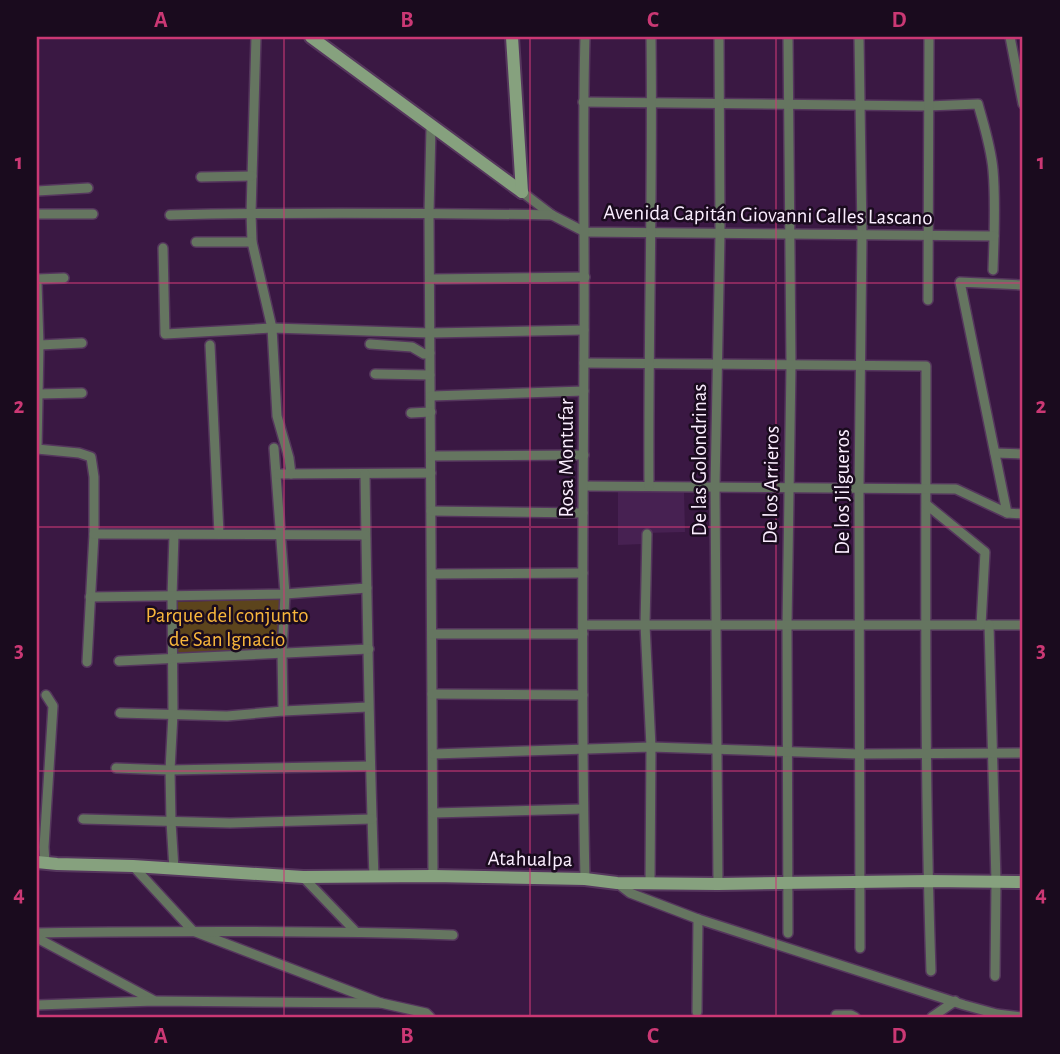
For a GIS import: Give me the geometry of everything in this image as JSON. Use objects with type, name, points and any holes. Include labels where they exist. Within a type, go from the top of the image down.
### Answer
[{"type":"street","points":[[256,37],[252,242],[272,328],[277,416],[291,474]]},
{"type":"street","name":"Avenida Capitán Giovanni Calles Lascano","points":[[311,37],[552,215],[585,232],[995,236]]},
{"type":"street","points":[[512,37],[522,192]]},
{"type":"street","name":"Rosa Montufar","points":[[585,37],[585,879]]},
{"type":"street","points":[[649,486],[651,37]]},
{"type":"street","name":"De las Golondrinas","points":[[718,884],[715,487],[720,234],[719,37]]},
{"type":"street","name":"De los Arrieros","points":[[788,37],[791,365],[787,625],[788,933]]},
{"type":"street","name":"De los Jilgueros","points":[[859,37],[862,235],[859,488],[860,948]]},
{"type":"street","points":[[928,300],[929,37]]},
{"type":"street","points":[[1010,37],[1023,104]]},
{"type":"street","points":[[583,102],[860,106],[978,104],[993,169],[993,270]]},
{"type":"street","points":[[430,127],[433,876]]},
{"type":"street","points":[[201,177],[252,176]]},
{"type":"street","points":[[37,191],[88,188]]},
{"type":"street","points":[[37,214],[93,214]]},
{"type":"street","points":[[170,215],[552,215]]},
{"type":"street","points":[[196,242],[252,242]]},
{"type":"street","points":[[163,248],[165,334],[272,328],[430,333],[584,330]]},
{"type":"street","points":[[430,279],[585,277]]},
{"type":"street","points":[[64,278],[37,281],[37,449],[79,453],[91,457],[94,477],[94,534],[88,662]]},
{"type":"street","points":[[1007,513],[960,282],[1021,285]]},
{"type":"street","points":[[39,345],[82,343]]},
{"type":"street","points":[[370,344],[412,347],[424,354],[430,353]]},
{"type":"street","points":[[210,345],[219,534]]},
{"type":"street","points":[[584,363],[926,366],[926,753],[931,971]]},
{"type":"street","points":[[375,374],[430,375]]},
{"type":"street","points":[[431,396],[584,391]]},
{"type":"street","points":[[37,394],[82,393]]},
{"type":"street","points":[[411,413],[431,412]]},
{"type":"street","points":[[274,448],[285,594],[283,711]]},
{"type":"street","points":[[995,453],[1023,454]]},
{"type":"street","points":[[431,456],[584,455]]},
{"type":"street","points":[[277,474],[431,473]]},
{"type":"street","points":[[365,474],[368,707],[374,877]]},
{"type":"street","points":[[584,486],[956,489],[1007,513],[1023,514]]},
{"type":"street","points":[[927,505],[985,552],[985,625],[993,753],[995,976]]},
{"type":"street","points":[[431,511],[583,513]]},
{"type":"street","points":[[94,534],[365,535]]},
{"type":"street","points":[[647,534],[645,625],[651,747],[650,883]]},
{"type":"street","points":[[174,535],[170,770],[174,869]]},
{"type":"street","points":[[432,574],[583,573]]},
{"type":"street","points":[[90,597],[285,594],[367,588]]},
{"type":"street","points":[[432,634],[583,630],[645,625],[1023,625]]},
{"type":"street","points":[[119,661],[369,649]]},
{"type":"street","points":[[432,694],[583,695]]},
{"type":"street","points":[[41,862],[42,807],[53,706],[47,695]]},
{"type":"street","points":[[120,713],[227,716],[368,707]]},
{"type":"street","points":[[433,754],[651,747],[859,754],[1023,752]]},
{"type":"street","points":[[116,768],[170,770],[370,766]]},
{"type":"street","points":[[433,813],[583,809]]},
{"type":"street","points":[[83,819],[230,824],[372,818]]},
{"type":"street","name":"Atahualpa","points":[[41,862],[303,877],[433,876],[718,884],[1023,882]]},
{"type":"street","points":[[133,866],[193,931],[381,1003],[426,1013],[430,1017]]},
{"type":"street","points":[[303,877],[356,932]]},
{"type":"street","points":[[617,883],[630,893],[698,919],[955,1001],[1021,1017]]},
{"type":"street","points":[[697,1012],[698,919]]},
{"type":"street","points":[[37,936],[193,931],[453,935]]},
{"type":"street","points":[[37,936],[155,1001]]},
{"type":"street","points":[[41,1006],[155,1001],[381,1003]]},
{"type":"street","points":[[932,1017],[955,1001]]},
{"type":"street","points":[[836,1015],[855,1017]]},
{"type":"shaded area","points":[[618,490],[684,491],[685,532],[645,533],[643,544],[618,545]]},
{"type":"green space","name":"Parque del conjunto de San Ignacio","points":[[281,599],[282,650],[175,656],[174,602]]}]
